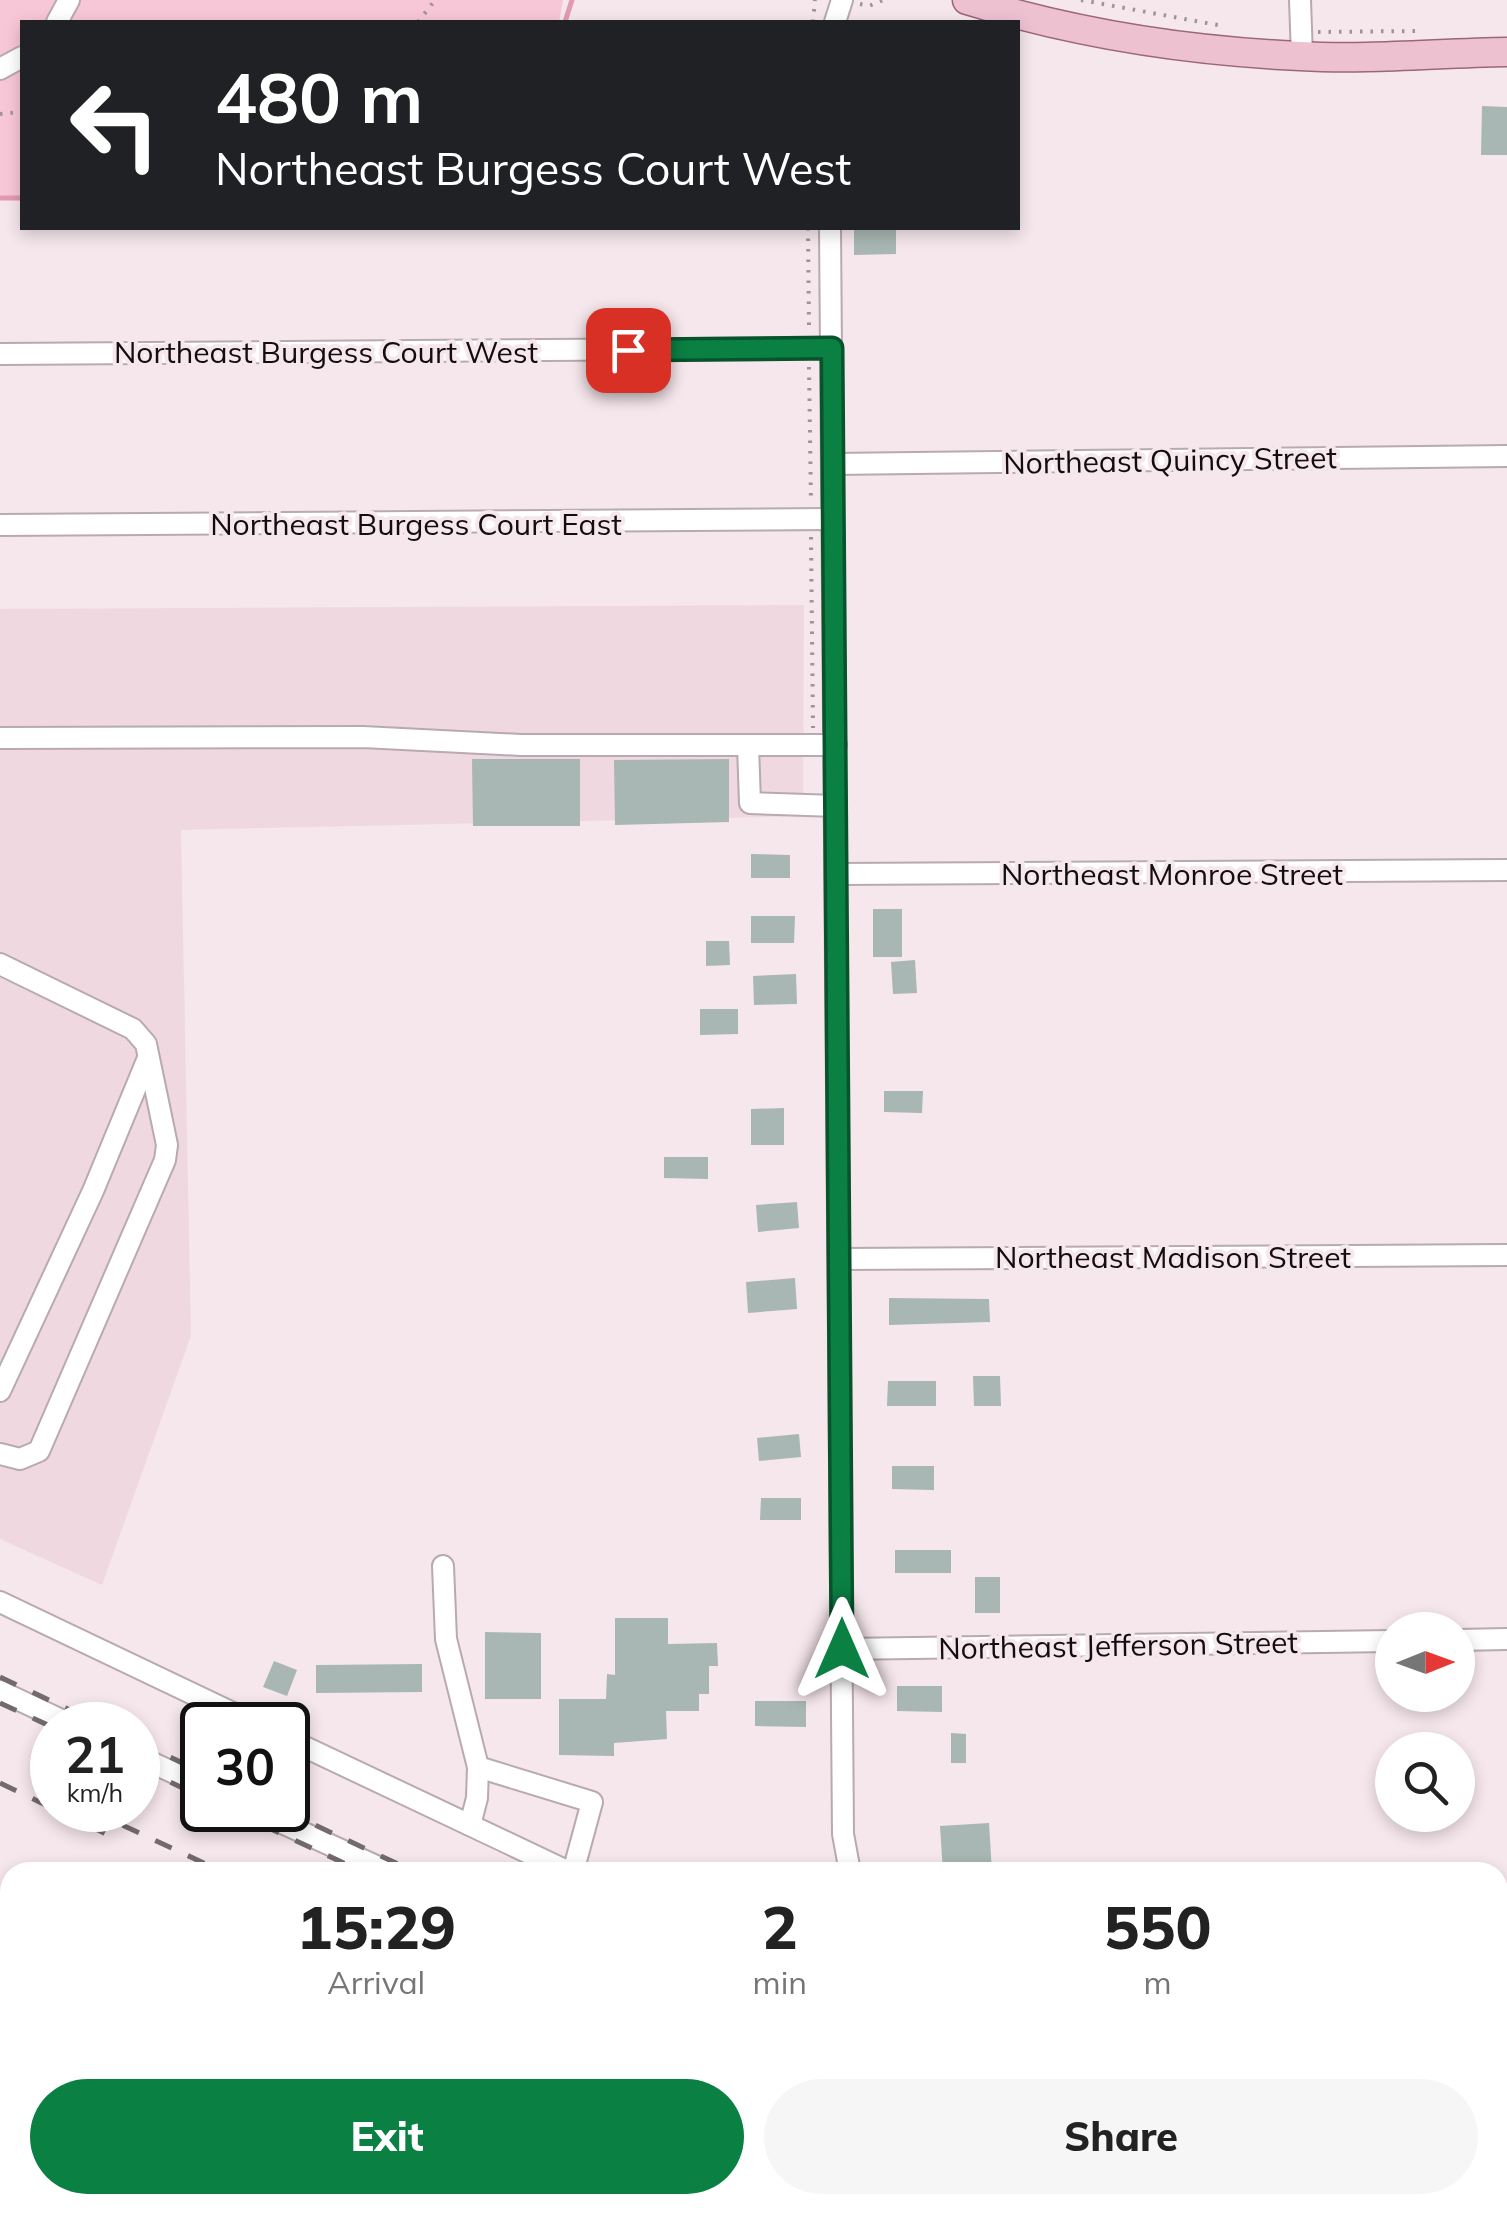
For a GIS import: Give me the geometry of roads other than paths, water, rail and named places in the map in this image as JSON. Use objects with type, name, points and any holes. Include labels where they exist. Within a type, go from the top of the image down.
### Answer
[{"type":"main road","points":[[967,0],[1019,16],[1150,41],[1302,56],[1507,52]]},
{"type":"street","points":[[1300,0],[1302,56]]},
{"type":"street","points":[[830,230],[845,1862]]},
{"type":"street","name":"Northeast Burgess Court West","points":[[0,354],[832,348]]},
{"type":"street","name":"Northeast Quincy Street","points":[[832,464],[1507,456]]},
{"type":"street","name":"Northeast Burgess Court East","points":[[0,525],[832,519]]},
{"type":"street","points":[[0,738],[363,737],[521,745],[836,745]]},
{"type":"street","points":[[748,745],[750,802],[836,806]]},
{"type":"street","name":"Northeast Monroe Street","points":[[837,874],[1507,870]]},
{"type":"street","points":[[0,964],[133,1029],[146,1044],[167,1145],[165,1160],[39,1451],[20,1459],[0,1454]]},
{"type":"street","points":[[0,1392],[93,1190],[149,1056]]},
{"type":"street","name":"Northeast Madison Street","points":[[840,1258],[1507,1255]]},
{"type":"street","points":[[443,1566],[446,1639],[478,1767],[477,1798],[470,1825]]},
{"type":"street","points":[[0,1602],[210,1702]]},
{"type":"street","points":[[1475,1640],[1507,1639]]},
{"type":"street","name":"Northeast Jefferson Street","points":[[842,1649],[1375,1641]]},
{"type":"street","points":[[0,1691],[30,1705]]},
{"type":"street","points":[[310,1749],[550,1862]]},
{"type":"street","points":[[478,1767],[592,1802],[574,1862]]},
{"type":"street","points":[[302,1832],[367,1862]]},
{"type":"waterway","points":[[566,20],[572,0]]},
{"type":"waterway","points":[[0,198],[20,198]]},
{"type":"railway","points":[[0,1677],[53,1702]]},
{"type":"railway","points":[[0,1703],[30,1717]]},
{"type":"railway","points":[[160,1752],[180,1762]]},
{"type":"railway","points":[[160,1777],[180,1787]]},
{"type":"railway","points":[[0,1783],[30,1797]]},
{"type":"railway","points":[[310,1823],[394,1862]]},
{"type":"railway","points":[[102,1832],[106,1834]]},
{"type":"railway","points":[[137,1832],[202,1862]]},
{"type":"railway","points":[[277,1832],[342,1862]]}]
